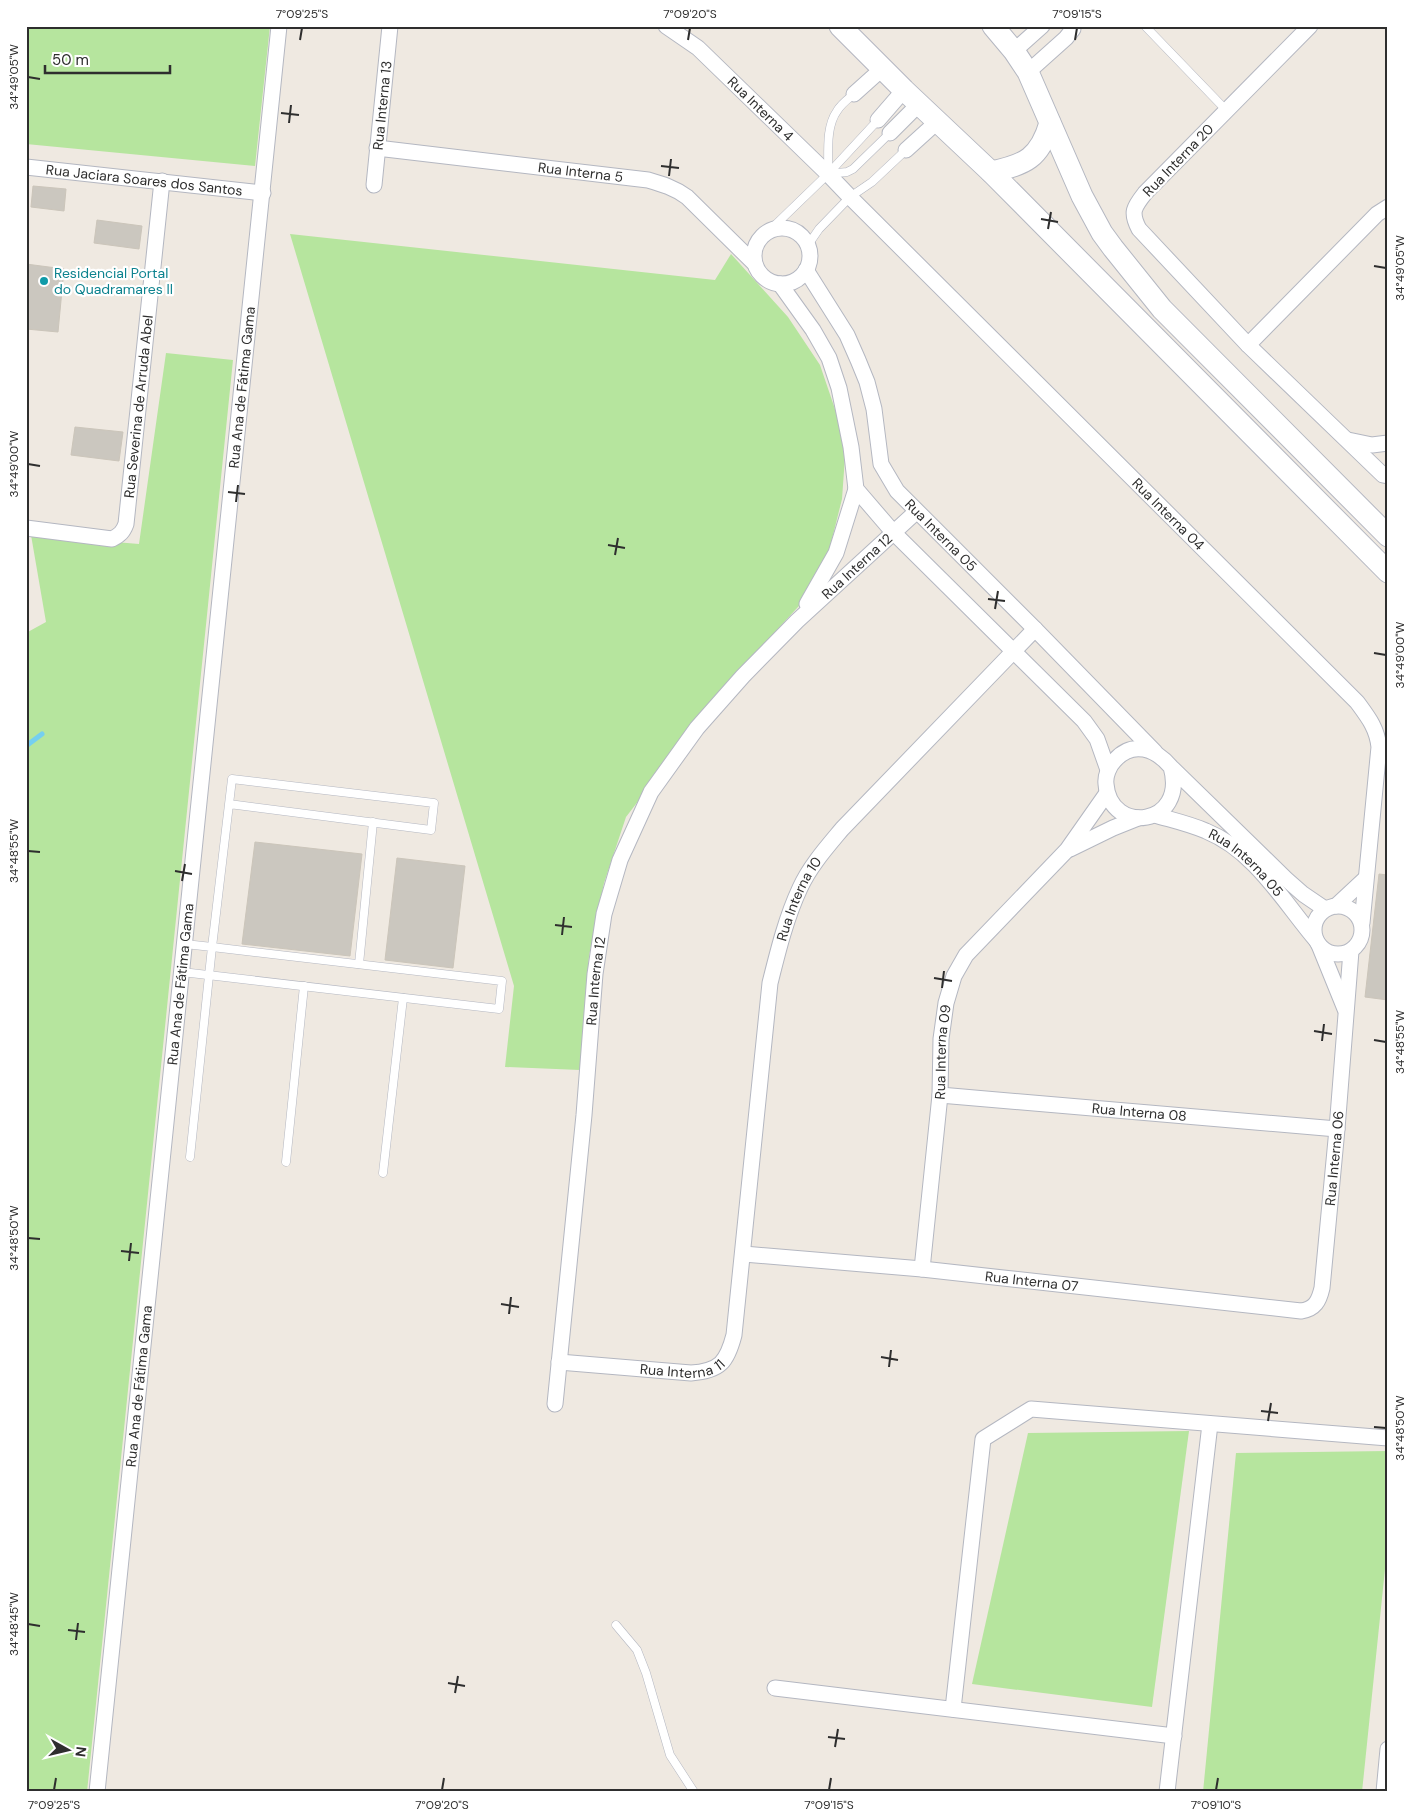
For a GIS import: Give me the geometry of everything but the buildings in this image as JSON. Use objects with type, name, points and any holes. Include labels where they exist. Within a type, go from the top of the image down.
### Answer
[{"type":"main road","points":[[843,28],[991,172],[1388,572]]},
{"type":"main road","points":[[999,28],[1028,72],[1082,196],[1102,233],[1162,309],[1388,536]]},
{"type":"main road","points":[[991,172],[1022,163],[1036,154],[1047,136],[1050,123]]},
{"type":"street","name":"Rua Ana de Fátima Gama","points":[[97,1792],[279,26]]},
{"type":"street","name":"Rua Interna 13","points":[[374,185],[390,26]]},
{"type":"street","name":"Rua Interna 4","points":[[666,26],[698,48],[828,174],[850,198]]},
{"type":"street","points":[[1014,51],[1042,26]]},
{"type":"street","name":"Rua Interna 20","points":[[1310,26],[1145,193],[1136,204],[1133,212],[1134,220],[1138,229],[1248,345],[1383,474],[1388,476]]},
{"type":"street","points":[[1028,72],[1066,38],[1074,28]]},
{"type":"street","points":[[854,94],[883,68]]},
{"type":"street","points":[[878,120],[912,97]]},
{"type":"street","points":[[890,133],[912,97]]},
{"type":"street","points":[[906,150],[938,122]]},
{"type":"street","name":"Rua Interna 5","points":[[377,148],[638,179],[661,184],[680,191],[755,264]]},
{"type":"street","name":"Rua Jaciara Soares dos Santos","points":[[26,167],[263,193]]},
{"type":"street","name":"Rua Severina de Arruda Abel","points":[[26,528],[112,539],[119,536],[126,524],[162,181]]},
{"type":"street","name":"Rua Interna 04","points":[[850,198],[1357,702],[1370,719],[1379,747],[1362,923]]},
{"type":"street","points":[[1248,345],[1384,212]]},
{"type":"street","points":[[780,228],[792,229],[802,236],[808,245],[810,262],[806,270],[795,281],[780,284],[771,282],[758,272],[754,251],[759,239],[769,231],[780,228]]},
{"type":"street","name":"Rua Interna 05","points":[[806,270],[847,335],[864,374],[874,409],[881,464],[897,491],[916,512],[1036,629],[1155,752]]},
{"type":"street","points":[[780,284],[813,330],[829,358],[839,388],[851,447],[856,489],[893,532],[1084,720],[1097,739],[1108,770]]},
{"type":"street","points":[[1347,440],[1372,446],[1388,443]]},
{"type":"street","name":"Rua Interna 12","points":[[797,621],[818,588],[836,553],[856,489]]},
{"type":"street","name":"Rua Interna 12","points":[[555,1404],[584,1115],[595,974],[604,914],[620,860],[651,792],[697,728],[743,676],[797,621],[916,512]]},
{"type":"street","name":"Rua Interna 10","points":[[744,1254],[770,983],[779,945],[800,887],[819,857],[842,829],[1036,629]]},
{"type":"street","points":[[1144,748],[1164,758],[1171,767],[1174,789],[1171,800],[1155,815],[1138,818],[1130,817],[1112,803],[1107,793],[1106,780],[1108,770],[1114,760],[1123,753],[1133,749],[1144,748]]},
{"type":"street","name":"Rua Interna 05","points":[[1171,767],[1292,884],[1317,905],[1330,908]]},
{"type":"street","name":"Rua Interna 09","points":[[922,1269],[940,1095],[941,1039],[946,1003],[954,976],[966,955],[1066,850],[1107,793]]},
{"type":"street","name":"Rua Interna 05","points":[[1155,815],[1206,831],[1230,844],[1259,869],[1318,943]]},
{"type":"street","name":"Rua Interna 09","points":[[1066,850],[1138,818]]},
{"type":"street","points":[[1330,908],[1347,907],[1356,914],[1362,923],[1362,935],[1358,944],[1351,951],[1341,955],[1331,954],[1322,949],[1318,943],[1314,929],[1317,918],[1365,879]]},
{"type":"street","name":"Rua Interna 06","points":[[1318,943],[1346,1013]]},
{"type":"street","name":"Rua Interna 06","points":[[1317,1303],[1322,1288],[1351,951]]},
{"type":"street","name":"Rua Interna 08","points":[[940,1095],[1337,1128]]},
{"type":"street","name":"Rua Interna 11","points":[[559,1362],[691,1373],[709,1372],[725,1359],[730,1350],[734,1335],[744,1254]]},
{"type":"street","name":"Rua Interna 07","points":[[744,1254],[922,1269],[1301,1311],[1309,1310],[1317,1303]]},
{"type":"street","points":[[953,1709],[983,1439],[1031,1410],[1388,1438]]},
{"type":"street","points":[[1167,1792],[1210,1424]]},
{"type":"street","points":[[775,1688],[1174,1736]]},
{"type":"street","points":[[1384,1792],[1388,1749]]},
{"type":"lane","points":[[1145,26],[1226,110]]},
{"type":"lane","points":[[828,174],[829,130],[836,112],[854,94]]},
{"type":"lane","points":[[769,231],[828,174],[878,120]]},
{"type":"lane","points":[[828,174],[847,172],[853,169],[890,133]]},
{"type":"lane","points":[[808,245],[819,229],[850,198],[872,182],[906,150]]},
{"type":"lane","points":[[190,1157],[212,947],[229,804],[232,779],[434,803],[431,830],[229,804]]},
{"type":"lane","points":[[359,964],[373,822]]},
{"type":"lane","points":[[182,972],[498,1009],[502,981],[185,944]]},
{"type":"lane","points":[[286,1162],[304,986]]},
{"type":"lane","points":[[383,1173],[403,998]]},
{"type":"lane","points":[[616,1626],[637,1650],[646,1673],[670,1755],[694,1792]]},
{"type":"green space","points":[[26,26],[270,26],[255,166],[26,144]]},
{"type":"green space","points":[[290,234],[715,280],[731,254],[788,317],[820,365],[837,415],[845,457],[842,499],[828,555],[808,596],[731,680],[626,817],[604,883],[589,956],[580,1070],[505,1067],[514,986]]},
{"type":"green space","points":[[166,353],[233,360],[87,1792],[26,1792],[26,633],[46,622],[31,535],[139,544]]},
{"type":"green space","points":[[1189,1431],[1152,1707],[972,1684],[1028,1433]]},
{"type":"green space","points":[[1388,1451],[1388,1540],[1362,1792],[1203,1792],[1236,1453]]},
{"type":"waterway","points":[[26,746],[42,734]]},
{"type":"place","name":"Residencial Portal do Quadramares II","points":[[44,281]]}]
